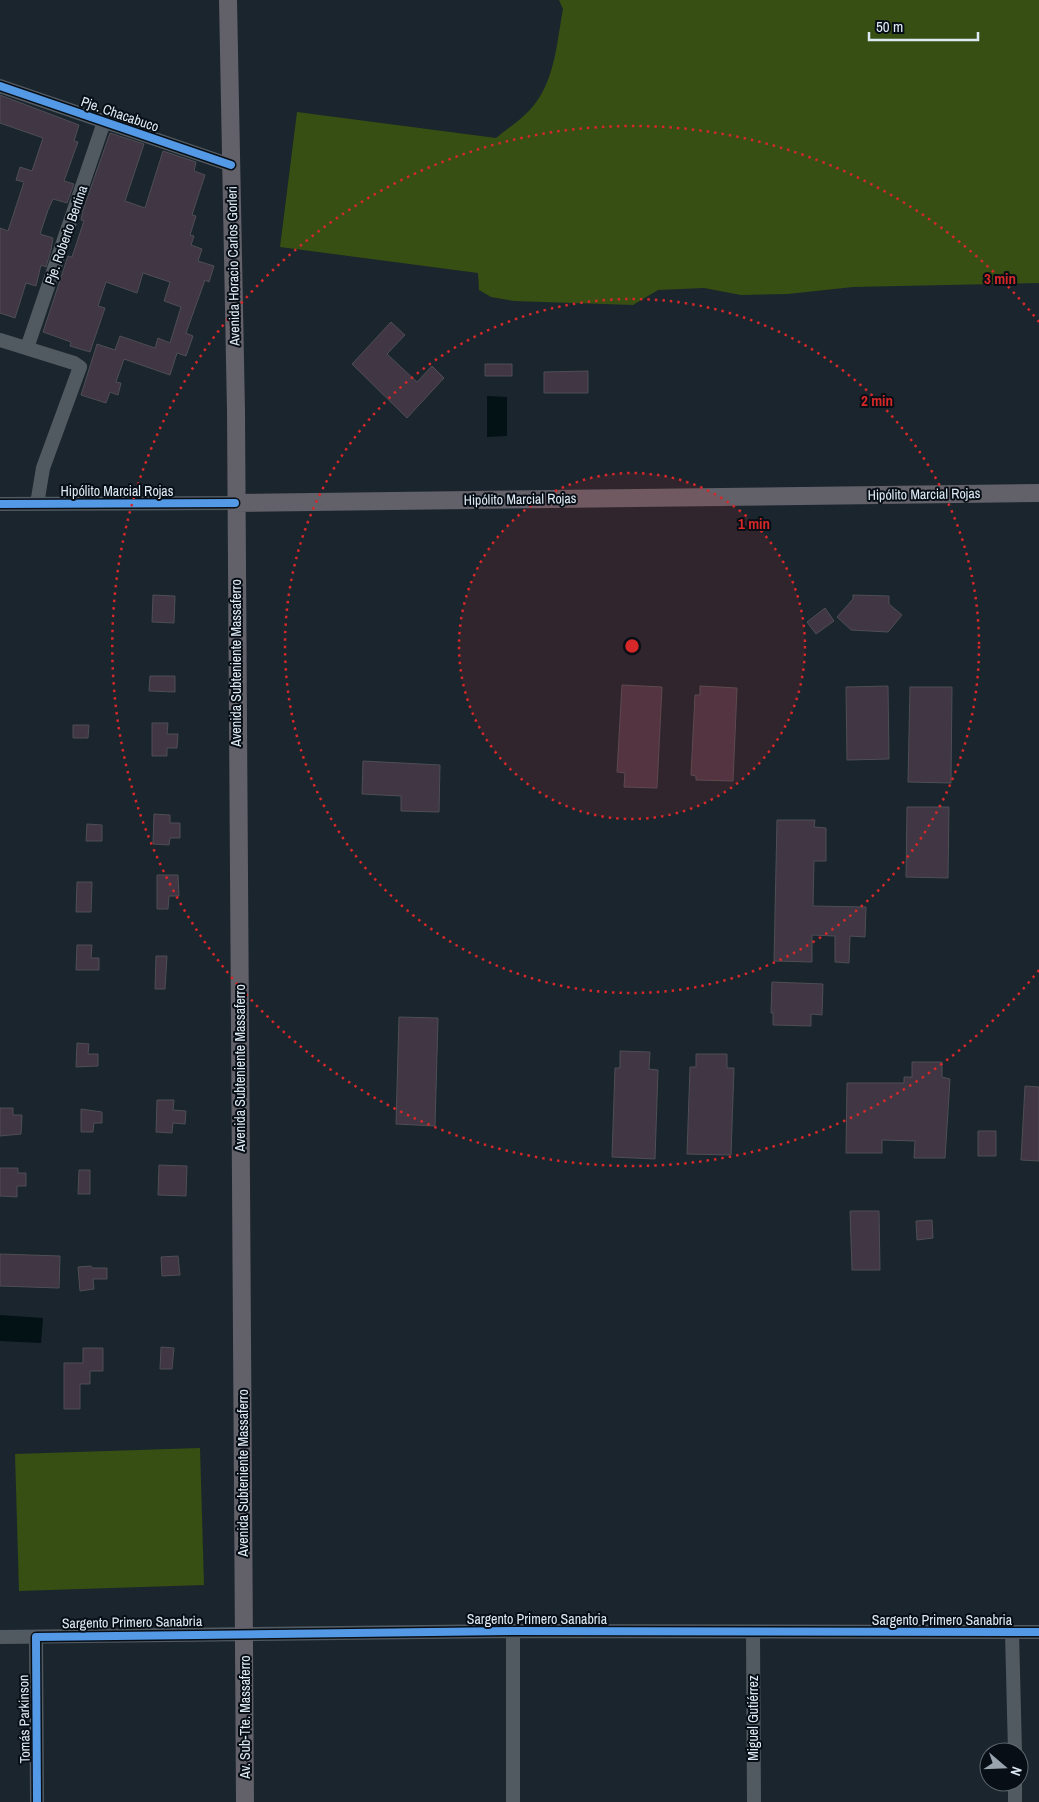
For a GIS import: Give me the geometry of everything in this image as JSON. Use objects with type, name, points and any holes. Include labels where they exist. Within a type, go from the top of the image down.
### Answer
[{"type":"main road","name":"Avenida Horacio Carlos Gorleri","points":[[228,0],[236,412],[235,503]]},
{"type":"main road","name":"Hipólito Marcial Rojas","points":[[235,503],[1039,493]]},
{"type":"main road","name":"Avenida Subteniente Massaferro","points":[[235,503],[244,1633]]},
{"type":"main road","name":"Av. Sub-Tte. Massaferro","points":[[244,1633],[245,1802]]},
{"type":"street","name":"Pje. Chacabuco","points":[[0,86],[231,165]]},
{"type":"street","name":"Pje. Roberto Bertina","points":[[28,348],[104,122]]},
{"type":"street","points":[[0,340],[74,363],[80,367],[43,468],[37,504]]},
{"type":"street","name":"Hipólito Marcial Rojas","points":[[0,504],[235,503]]},
{"type":"street","points":[[513,1631],[513,1802]]},
{"type":"street","name":"Sargento Primero Sanabria","points":[[0,1637],[513,1631],[753,1633],[1039,1632]]},
{"type":"street","points":[[1012,1632],[1014,1742]]},
{"type":"street","name":"Miguel Gutiérrez","points":[[753,1633],[754,1802]]},
{"type":"street","name":"Tomás Parkinson","points":[[36,1637],[38,1802]]},
{"type":"green space","points":[[559,0],[1039,0],[1039,283],[853,287],[788,294],[741,295],[704,288],[658,290],[633,305],[514,301],[491,297],[479,290],[478,273],[280,247],[297,112],[496,138],[530,110],[547,84],[554,59],[563,9]]},
{"type":"green space","points":[[200,1448],[204,1585],[19,1591],[15,1454]]},
{"type":"shaded area","points":[[487,396],[507,397],[507,436],[487,437]]},
{"type":"shaded area","points":[[0,1315],[43,1318],[41,1343],[0,1341]]},
{"type":"building","points":[[0,95],[79,125],[74,141],[78,142],[64,181],[74,184],[67,203],[53,199],[48,210],[40,234],[53,238],[46,267],[41,265],[36,286],[26,283],[15,318],[0,313],[0,228],[8,231],[24,182],[16,180],[20,167],[32,171],[43,138],[0,123]]},
{"type":"building","points":[[110,133],[144,144],[125,201],[145,208],[163,151],[196,162],[194,171],[205,175],[192,215],[196,216],[190,235],[194,236],[191,245],[202,249],[198,261],[214,266],[209,282],[205,280],[186,333],[193,336],[186,356],[177,353],[170,375],[124,359],[116,382],[121,383],[118,395],[110,392],[106,403],[81,395],[97,344],[115,350],[120,336],[155,348],[158,338],[170,343],[181,307],[164,301],[170,282],[143,273],[137,293],[106,282],[98,306],[105,308],[90,352],[70,346],[71,342],[43,332],[68,256],[72,257],[84,221],[81,220],[83,210]]},
{"type":"building","points":[[391,322],[405,335],[387,354],[417,382],[432,366],[444,378],[407,418],[352,364]]},
{"type":"building","points":[[485,364],[512,364],[512,376],[485,376]]},
{"type":"building","points":[[588,371],[588,393],[544,393],[544,372]]},
{"type":"building","points":[[153,595],[175,596],[174,623],[152,622]]},
{"type":"building","points":[[853,595],[889,596],[889,604],[902,615],[888,632],[851,630],[837,617],[853,599]]},
{"type":"building","points":[[825,608],[834,621],[816,634],[807,622]]},
{"type":"building","points":[[150,676],[175,676],[175,692],[149,691]]},
{"type":"building","points":[[622,685],[662,687],[657,788],[624,787],[625,773],[617,772]]},
{"type":"building","points":[[700,686],[737,688],[733,781],[696,780],[696,776],[691,775],[695,695],[700,695]]},
{"type":"building","points":[[888,686],[889,759],[847,760],[846,687]]},
{"type":"building","points":[[910,687],[952,687],[951,783],[908,782]]},
{"type":"building","points":[[152,723],[168,723],[167,734],[178,734],[177,748],[167,748],[167,756],[152,756]]},
{"type":"building","points":[[73,725],[89,725],[88,738],[73,738]]},
{"type":"building","points":[[363,761],[440,765],[439,812],[401,811],[401,796],[362,794]]},
{"type":"building","points":[[907,807],[949,807],[948,878],[906,877]]},
{"type":"building","points":[[154,814],[170,815],[170,823],[180,823],[180,838],[170,838],[169,845],[153,844]]},
{"type":"building","points":[[777,820],[815,820],[814,827],[826,828],[826,861],[814,861],[813,906],[866,907],[865,937],[850,936],[849,963],[835,962],[835,936],[812,935],[812,962],[774,961]]},
{"type":"building","points":[[87,824],[102,825],[102,841],[86,841]]},
{"type":"building","points":[[157,875],[178,875],[179,896],[169,896],[168,909],[157,909]]},
{"type":"building","points":[[77,882],[92,882],[91,912],[76,912]]},
{"type":"building","points":[[77,945],[92,945],[91,958],[99,958],[99,970],[76,970]]},
{"type":"building","points":[[156,956],[167,956],[165,989],[155,989]]},
{"type":"building","points":[[772,982],[823,984],[822,1015],[811,1014],[811,1026],[773,1025],[773,1013],[771,1013]]},
{"type":"building","points":[[399,1017],[438,1018],[435,1126],[396,1124]]},
{"type":"building","points":[[77,1043],[89,1044],[88,1054],[98,1054],[98,1066],[76,1067]]},
{"type":"building","points":[[620,1051],[650,1052],[649,1069],[658,1070],[655,1159],[612,1157],[615,1068],[620,1068]]},
{"type":"building","points":[[696,1054],[727,1054],[727,1068],[734,1068],[731,1155],[687,1154],[690,1067],[696,1067]]},
{"type":"building","points":[[912,1062],[942,1062],[942,1077],[950,1079],[945,1158],[914,1158],[915,1141],[882,1140],[882,1153],[846,1153],[847,1083],[904,1083],[904,1077],[912,1077]]},
{"type":"building","points":[[1025,1086],[1039,1087],[1039,1161],[1021,1160]]},
{"type":"building","points":[[157,1100],[174,1100],[173,1110],[186,1111],[185,1124],[173,1123],[172,1133],[156,1132]]},
{"type":"building","points":[[0,1108],[13,1108],[13,1115],[22,1115],[21,1134],[0,1136]]},
{"type":"building","points":[[81,1109],[102,1112],[102,1123],[94,1123],[93,1132],[81,1132]]},
{"type":"building","points":[[978,1131],[996,1131],[996,1156],[978,1156]]},
{"type":"building","points":[[159,1165],[187,1166],[186,1196],[158,1195]]},
{"type":"building","points":[[0,1168],[18,1168],[18,1173],[26,1173],[26,1186],[17,1186],[17,1197],[0,1196]]},
{"type":"building","points":[[79,1170],[90,1170],[90,1194],[78,1194]]},
{"type":"building","points":[[850,1211],[879,1211],[880,1270],[852,1270]]},
{"type":"building","points":[[932,1220],[933,1238],[917,1240],[916,1221]]},
{"type":"building","points":[[0,1254],[60,1256],[59,1288],[0,1286]]},
{"type":"building","points":[[178,1256],[180,1275],[162,1276],[161,1257]]},
{"type":"building","points":[[91,1266],[92,1268],[107,1268],[107,1279],[93,1279],[94,1289],[80,1291],[78,1267]]},
{"type":"building","points":[[161,1347],[174,1348],[172,1369],[160,1369]]},
{"type":"building","points":[[83,1348],[103,1348],[103,1371],[90,1371],[90,1384],[80,1384],[80,1409],[64,1409],[64,1363],[83,1363]]},
{"type":"cycle path","points":[[0,86],[231,165]]},
{"type":"cycle path","points":[[0,504],[235,503]]},
{"type":"cycle path","points":[[37,1802],[36,1637],[513,1631],[1039,1632]]}]
